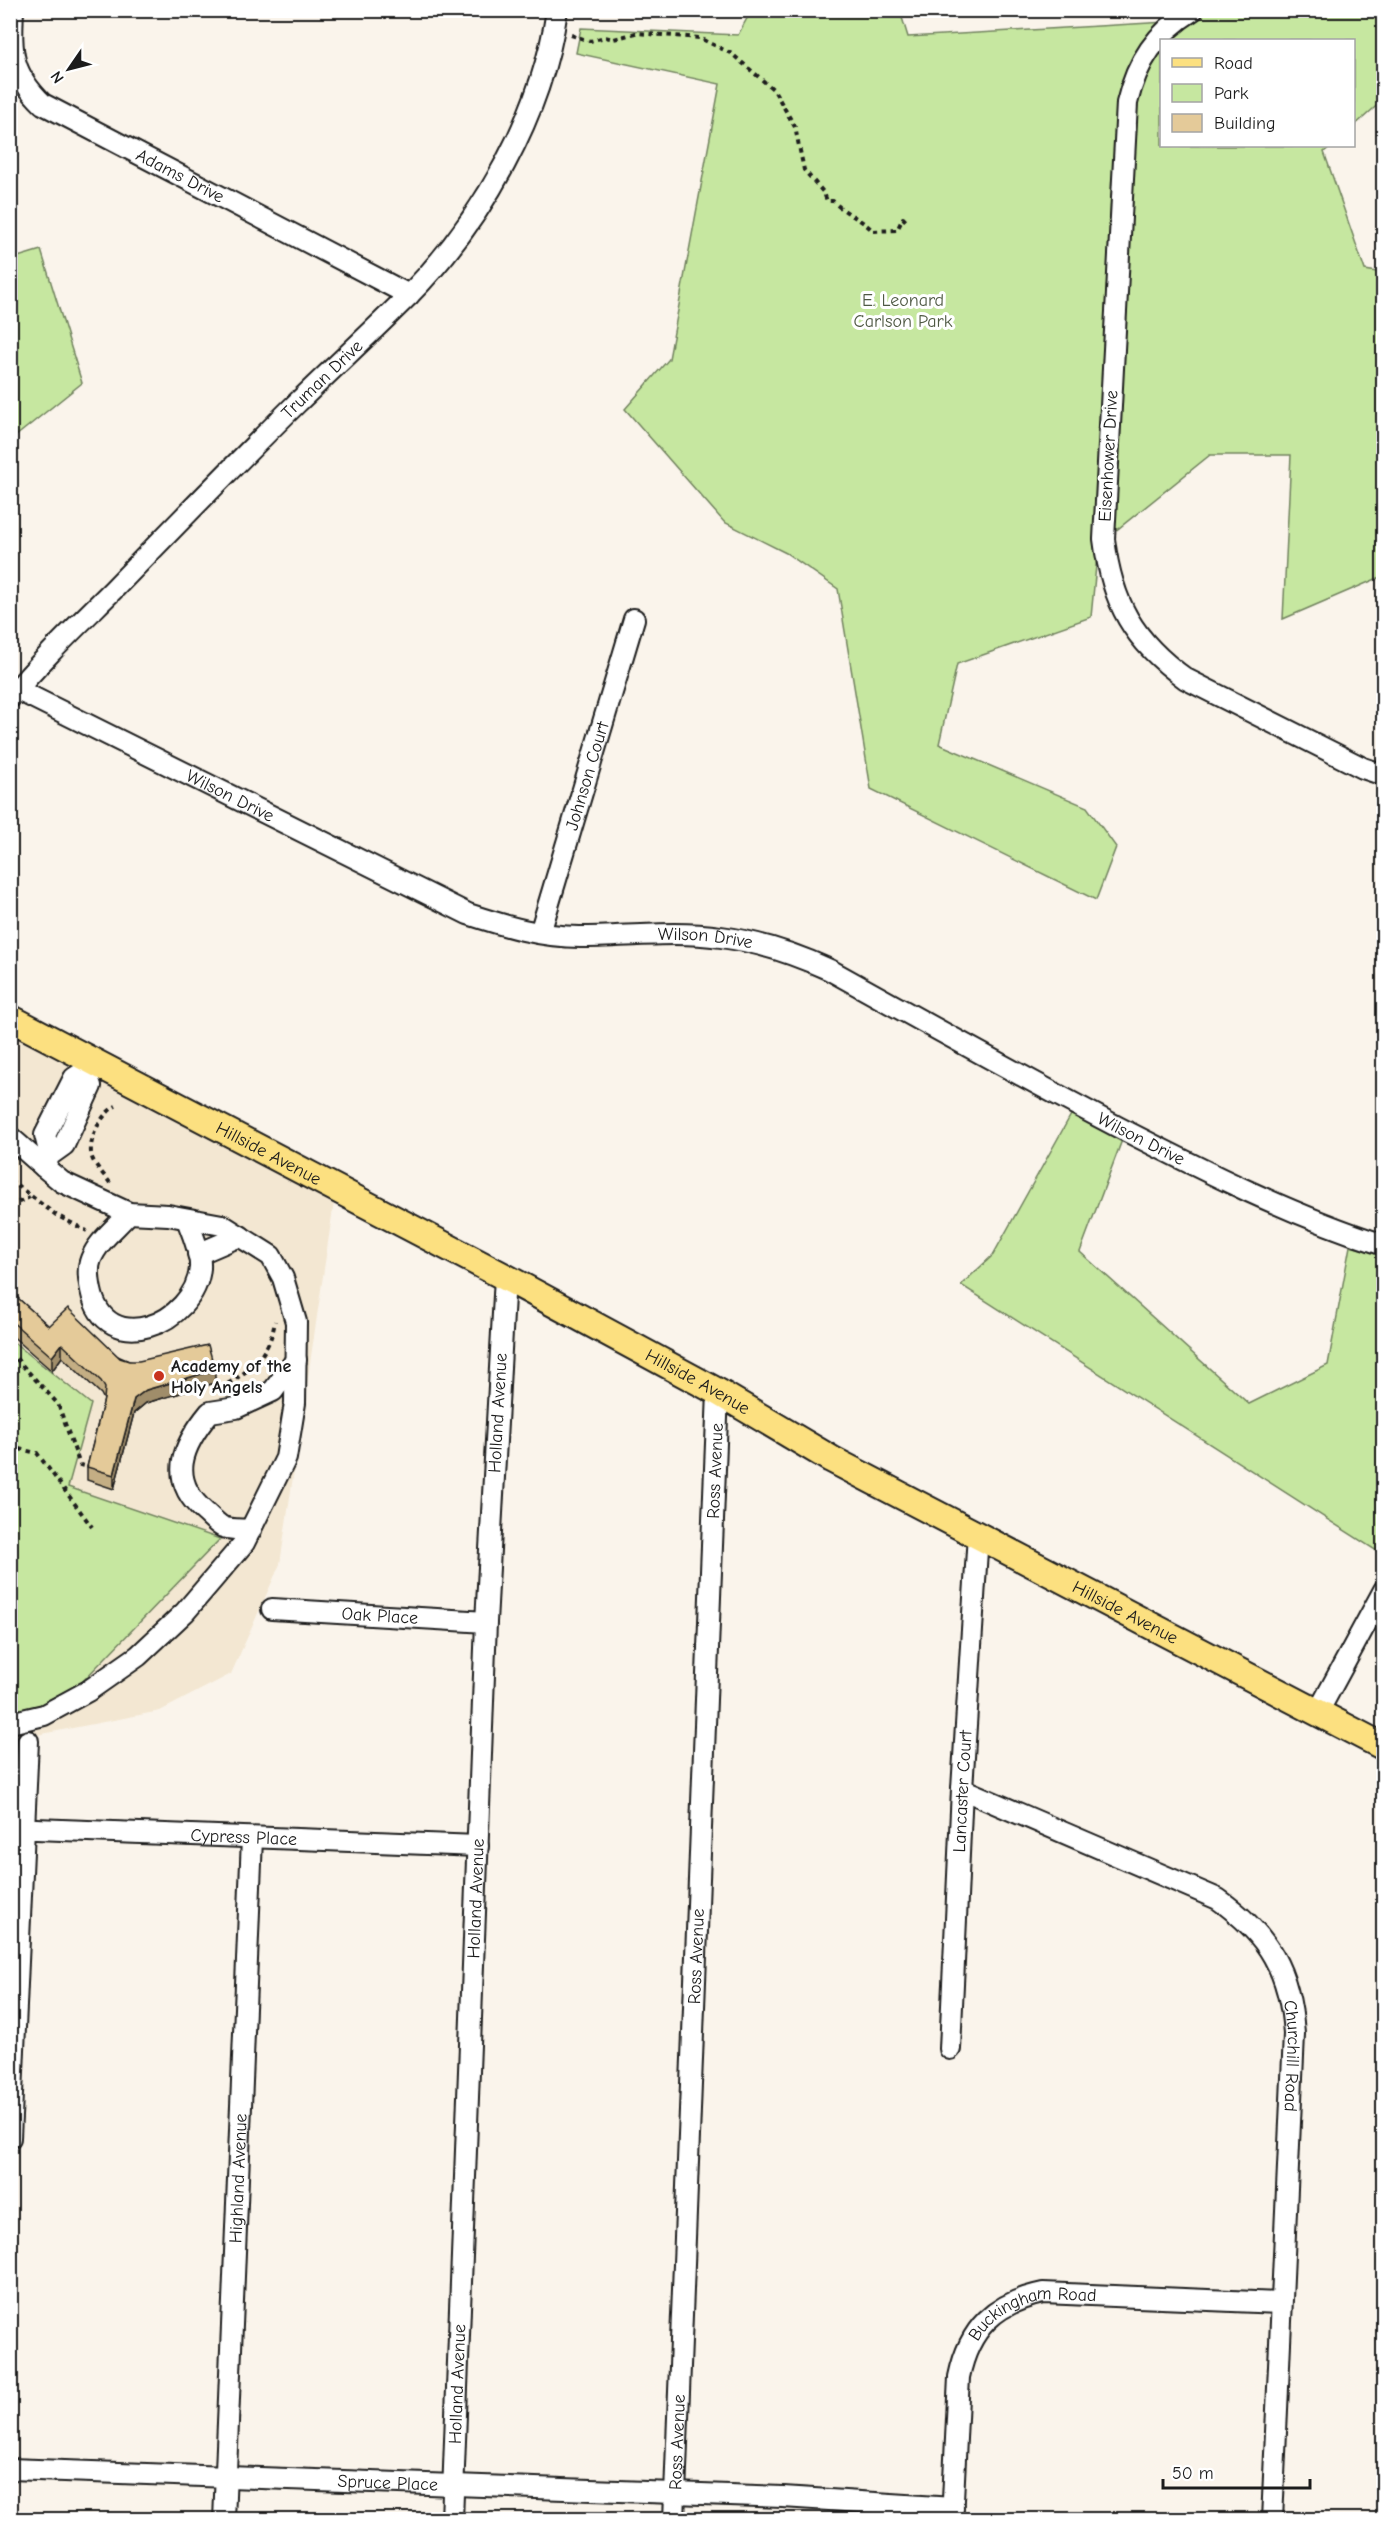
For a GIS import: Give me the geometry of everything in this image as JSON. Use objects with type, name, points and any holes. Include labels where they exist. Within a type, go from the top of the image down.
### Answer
[{"type":"main road","name":"Hillside Avenue","points":[[10,1018],[88,1065],[505,1277],[718,1392],[831,1459],[1383,1747]]},
{"type":"street","name":"Adams Drive","points":[[13,10],[13,56],[18,74],[28,91],[43,104],[409,295]]},
{"type":"street","name":"Truman Drive","points":[[13,691],[223,475],[409,295],[471,219],[497,177],[524,122],[551,39],[557,10]]},
{"type":"street","name":"Eisenhower Drive","points":[[1193,10],[1165,30],[1142,58],[1132,78],[1127,103],[1104,540],[1108,568],[1116,597],[1128,621],[1164,663],[1186,679],[1363,768],[1383,775]]},
{"type":"street","name":"Johnson Court","points":[[540,933],[634,619]]},
{"type":"street","name":"Wilson Drive","points":[[13,691],[468,914],[507,927],[540,933],[578,937],[677,934],[719,936],[756,943],[796,955],[830,970],[1051,1092],[1226,1181],[1286,1209],[1383,1245]]},
{"type":"street","points":[[47,1161],[64,1145],[91,1086],[88,1065]]},
{"type":"street","points":[[10,1137],[47,1161],[62,1182],[129,1213],[222,1225],[271,1256],[283,1278],[296,1322],[295,1403],[286,1458],[244,1543],[185,1612],[138,1656],[88,1691],[44,1715],[10,1723]]},
{"type":"street","points":[[129,1213],[99,1245],[90,1260],[88,1278],[92,1297],[102,1314],[116,1326],[132,1330],[150,1327],[180,1308],[191,1294],[198,1279],[198,1254],[187,1219]]},
{"type":"street","points":[[198,1254],[240,1236]]},
{"type":"street","name":"Holland Avenue","points":[[452,2520],[486,1622],[505,1277]]},
{"type":"street","points":[[250,1530],[222,1527],[190,1499],[180,1472],[185,1450],[196,1430],[210,1412],[236,1407],[273,1391],[296,1359]]},
{"type":"street","name":"Ross Avenue","points":[[674,2520],[718,1392]]},
{"type":"street","name":"Lancaster Court","points":[[950,2049],[962,1789],[978,1534]]},
{"type":"street","points":[[1318,1712],[1383,1590]]},
{"type":"street","name":"Oak Place","points":[[272,1609],[486,1622]]},
{"type":"street","points":[[10,2138],[17,1829],[28,1741]]},
{"type":"street","name":"Churchill Road","points":[[962,1789],[1218,1899],[1242,1916],[1262,1937],[1275,1957],[1286,1982],[1292,2007],[1294,2034],[1272,2520]]},
{"type":"street","name":"Cypress Place","points":[[17,1829],[478,1846]]},
{"type":"street","name":"Highland Avenue","points":[[224,2520],[252,1838]]},
{"type":"street","name":"Buckingham Road","points":[[953,2514],[959,2377],[962,2361],[975,2334],[985,2321],[1002,2307],[1022,2297],[1043,2293],[1281,2303]]},
{"type":"street","name":"Spruce Place","points":[[10,2469],[765,2496],[953,2514]]},
{"type":"path","points":[[551,39],[562,37],[567,33],[576,39],[590,41],[605,37],[614,39],[636,33],[700,38],[718,46],[752,70],[774,90],[795,127],[804,170],[824,193],[826,201],[833,201],[838,207],[851,212],[873,231],[897,230],[903,218],[908,223]]},
{"type":"path","points":[[113,1186],[93,1161],[92,1148],[102,1119],[116,1106]]},
{"type":"path","points":[[10,1180],[56,1215],[85,1229],[89,1233],[89,1241]]},
{"type":"path","points":[[10,1206],[30,1197]]},
{"type":"path","points":[[219,1388],[246,1373],[260,1359],[275,1325],[275,1310]]},
{"type":"path","points":[[10,1352],[58,1404],[80,1465],[91,1467]]},
{"type":"path","points":[[10,1447],[37,1453],[92,1527]]},
{"type":"shaded area","name":"Academy of the Holy Angels","points":[[10,1019],[336,1189],[280,1564],[231,1674],[160,1711],[11,1740]]},
{"type":"green space","name":"E. Leonard Carlson Park","points":[[751,11],[900,11],[908,37],[1167,22],[1210,11],[1383,11],[1383,100],[1355,125],[1355,39],[1160,39],[1160,147],[1330,147],[1324,152],[1365,270],[1383,273],[1383,576],[1283,619],[1291,455],[1210,455],[1098,545],[1091,617],[957,664],[939,744],[1087,807],[1116,847],[1096,900],[871,789],[838,589],[786,553],[724,522],[625,409],[669,359],[720,84],[576,53],[581,28],[738,35]]},
{"type":"green space","points":[[41,250],[82,383],[11,440],[11,259]]},
{"type":"green space","points":[[1072,1113],[1122,1140],[1080,1252],[1249,1404],[1328,1365],[1350,1246],[1383,1255],[1383,1555],[961,1285],[993,1255]]},
{"type":"green space","points":[[11,1340],[91,1404],[68,1487],[220,1539],[81,1683],[34,1708],[11,1714]]},
{"type":"building","points":[[10,1291],[49,1326],[68,1308],[120,1358],[139,1361],[208,1345],[215,1370],[146,1390],[134,1399],[114,1475],[87,1467],[105,1388],[101,1381],[62,1344],[52,1357],[10,1320]]},
{"type":"place","name":"Academy of the Holy Angels","points":[[159,1376]]}]
